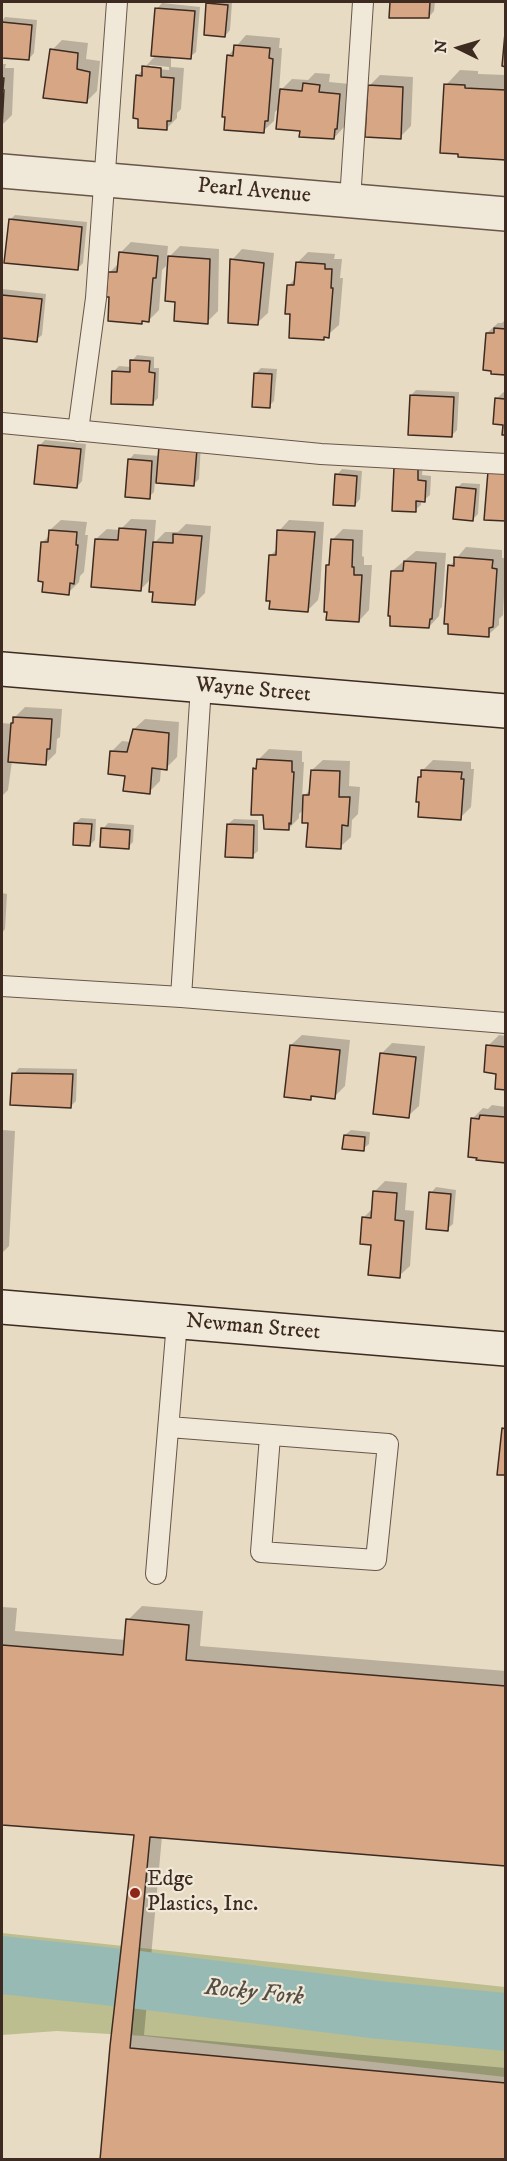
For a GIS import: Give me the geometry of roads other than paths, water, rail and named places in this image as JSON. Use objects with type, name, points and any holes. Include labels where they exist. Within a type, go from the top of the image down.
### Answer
[{"type":"street","name":"Pearl Avenue","points":[[2,171],[506,214]]},
{"type":"street","name":"Wayne Street","points":[[2,669],[506,711]]},
{"type":"street","name":"Newman Street","points":[[2,1307],[506,1349]]},
{"type":"lane","points":[[78,431],[96,298],[117,2]]},
{"type":"lane","points":[[350,200],[363,2]]},
{"type":"lane","points":[[2,423],[321,454],[506,464]]},
{"type":"lane","points":[[181,997],[201,686]]},
{"type":"lane","points":[[2,986],[181,997],[506,1023]]},
{"type":"lane","points":[[156,1574],[177,1322]]},
{"type":"lane","points":[[169,1427],[388,1444],[376,1560],[261,1552],[270,1436]]},
{"type":"waterway","name":"Rocky Fork","points":[[2,1965],[379,2010],[506,2022]]},
{"type":"place","name":"Edge Plastics, Inc.","points":[[135,1893]]}]
